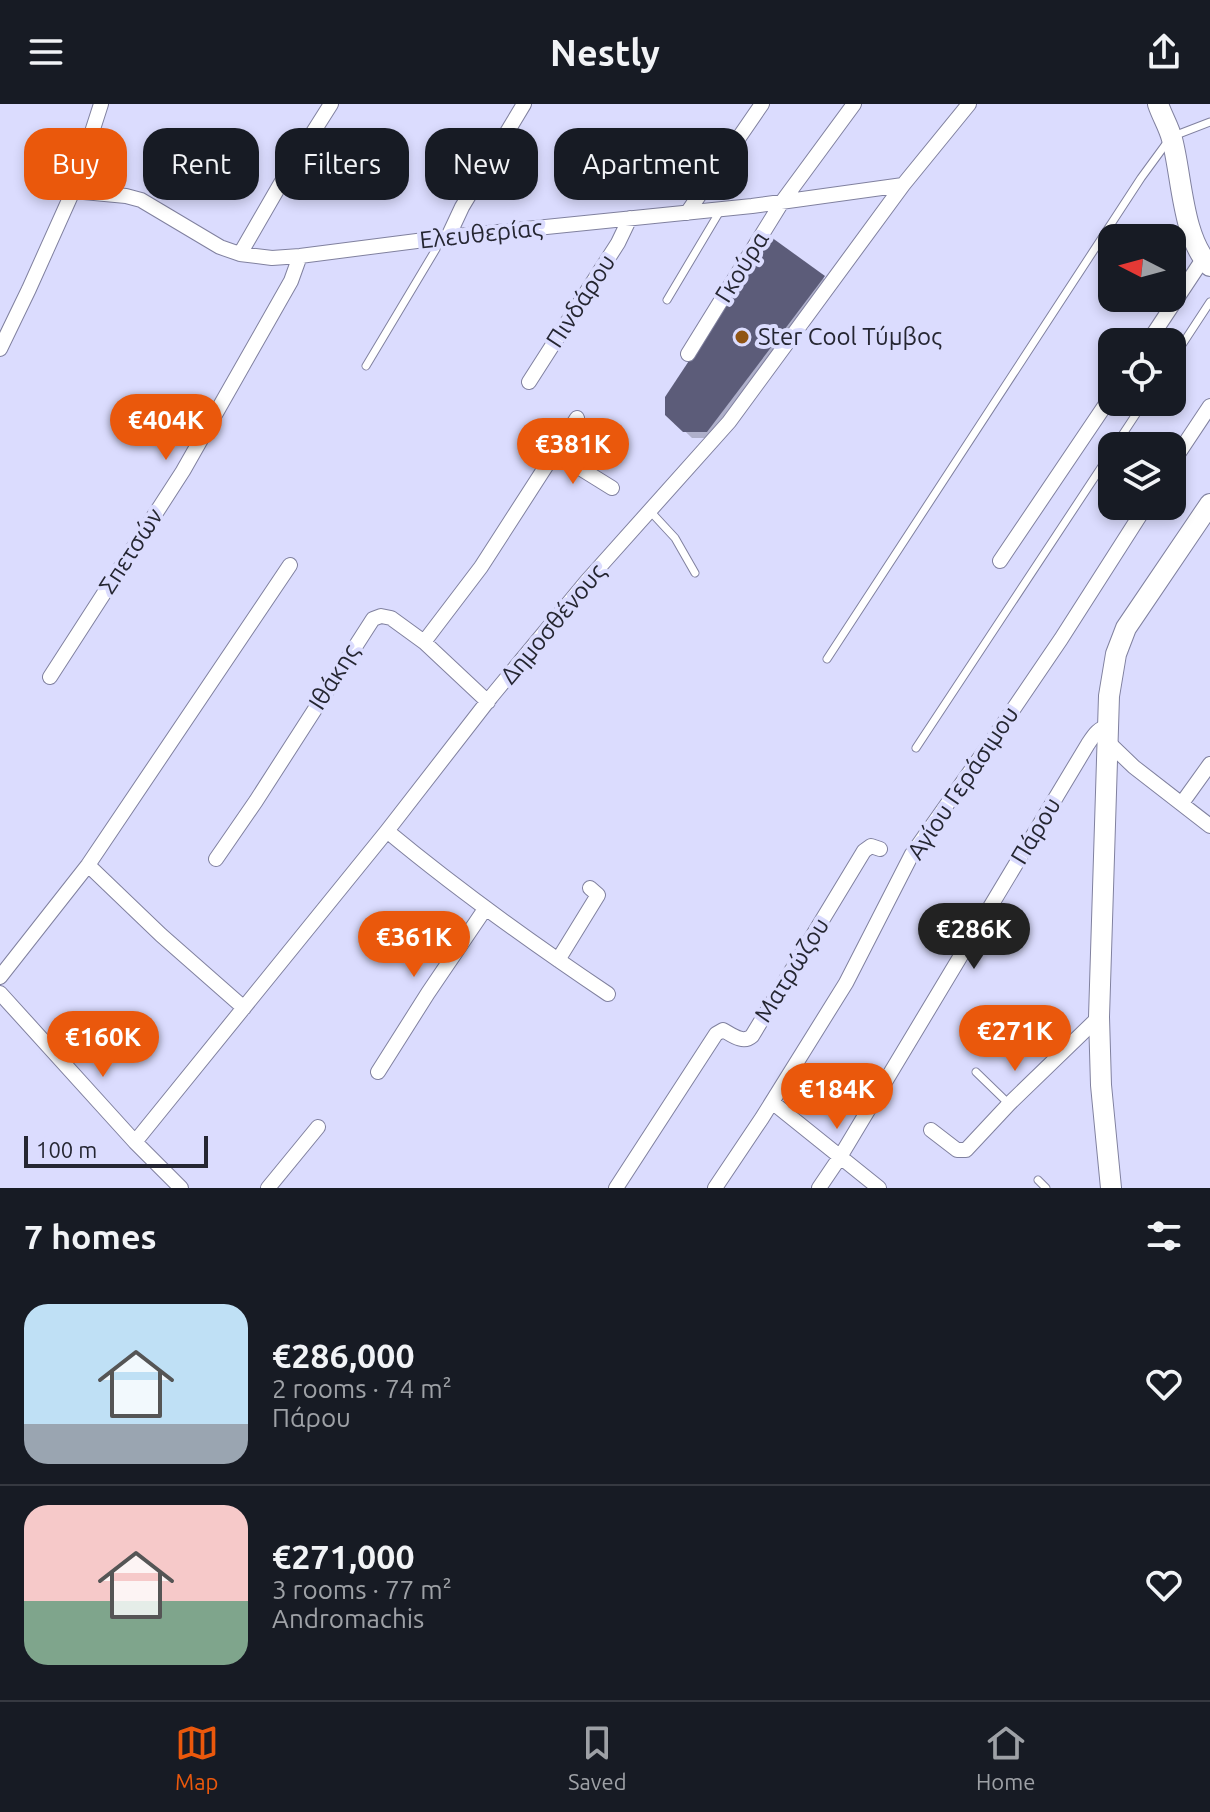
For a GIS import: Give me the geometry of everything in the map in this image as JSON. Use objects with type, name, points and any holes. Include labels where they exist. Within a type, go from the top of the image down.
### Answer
[{"type":"main road","points":[[1158,104],[1171,137],[1193,237],[1207,262]]},
{"type":"main road","points":[[1111,1188],[1101,1085],[1099,1017],[1110,684],[1120,642],[1140,606],[1210,504]]},
{"type":"street","points":[[93,128],[101,104]]},
{"type":"street","points":[[240,254],[331,104]]},
{"type":"street","points":[[443,238],[524,104]]},
{"type":"street","points":[[687,213],[762,104]]},
{"type":"street","name":"Γκούρα","points":[[688,354],[782,202],[854,104]]},
{"type":"street","name":"Δημοσθένους","points":[[135,1142],[586,582],[729,422],[903,185],[969,104]]},
{"type":"street","name":"Ελευθερίας","points":[[127,196],[141,200],[220,247],[240,254],[272,258],[687,213],[903,185]]},
{"type":"street","points":[[0,349],[69,200]]},
{"type":"street","name":"Πινδάρου","points":[[529,382],[618,243],[630,218]]},
{"type":"street","name":"Σπετσών","points":[[50,677],[183,471],[291,281],[300,256]]},
{"type":"street","points":[[1158,328],[1207,262]]},
{"type":"street","points":[[1186,442],[1210,406]]},
{"type":"street","points":[[1000,561],[1098,416]]},
{"type":"street","points":[[424,642],[481,567],[577,418]]},
{"type":"street","points":[[554,452],[612,488]]},
{"type":"street","name":"Αγίου Γεράσιμου","points":[[715,1188],[846,983],[912,854],[1052,652],[1137,520]]},
{"type":"street","points":[[0,977],[88,865],[290,565]]},
{"type":"street","name":"Ιθάκης","points":[[216,859],[373,619],[381,616],[391,618],[424,642],[488,702]]},
{"type":"street","name":"Πάρου","points":[[819,1188],[1088,744],[1103,727],[1108,734]]},
{"type":"street","points":[[1108,734],[1134,767],[1210,826]]},
{"type":"street","points":[[1182,803],[1210,764]]},
{"type":"street","points":[[387,831],[485,909],[608,994]]},
{"type":"street","name":"Ματρώζου","points":[[616,1188],[716,1034],[723,1030],[741,1040],[752,1036],[864,851],[871,846],[880,849]]},
{"type":"street","points":[[88,865],[170,944],[244,1008]]},
{"type":"street","points":[[558,960],[598,895],[590,888]]},
{"type":"street","points":[[378,1072],[485,909]]},
{"type":"street","points":[[0,993],[135,1142],[181,1188]]},
{"type":"street","points":[[931,1130],[957,1150],[966,1150],[1099,1017]]},
{"type":"street","points":[[772,1102],[879,1188]]},
{"type":"street","points":[[268,1188],[318,1127]]},
{"type":"lane","points":[[827,659],[1141,178],[1171,137],[1210,122]]},
{"type":"lane","points":[[667,300],[721,209]]},
{"type":"lane","points":[[366,366],[443,238]]},
{"type":"lane","points":[[1186,339],[1210,302]]},
{"type":"lane","points":[[916,748],[1098,472]]},
{"type":"lane","points":[[650,511],[675,538],[695,573]]},
{"type":"lane","points":[[976,1072],[1009,1104]]},
{"type":"lane","points":[[1038,1180],[1046,1188]]},
{"type":"building","name":"Ster Cool Τύμβος","points":[[771,237],[825,276],[707,432],[683,432],[665,415],[665,397]]},
{"type":"place","name":"Ster Cool Τύμβος","points":[[742,337]]}]
